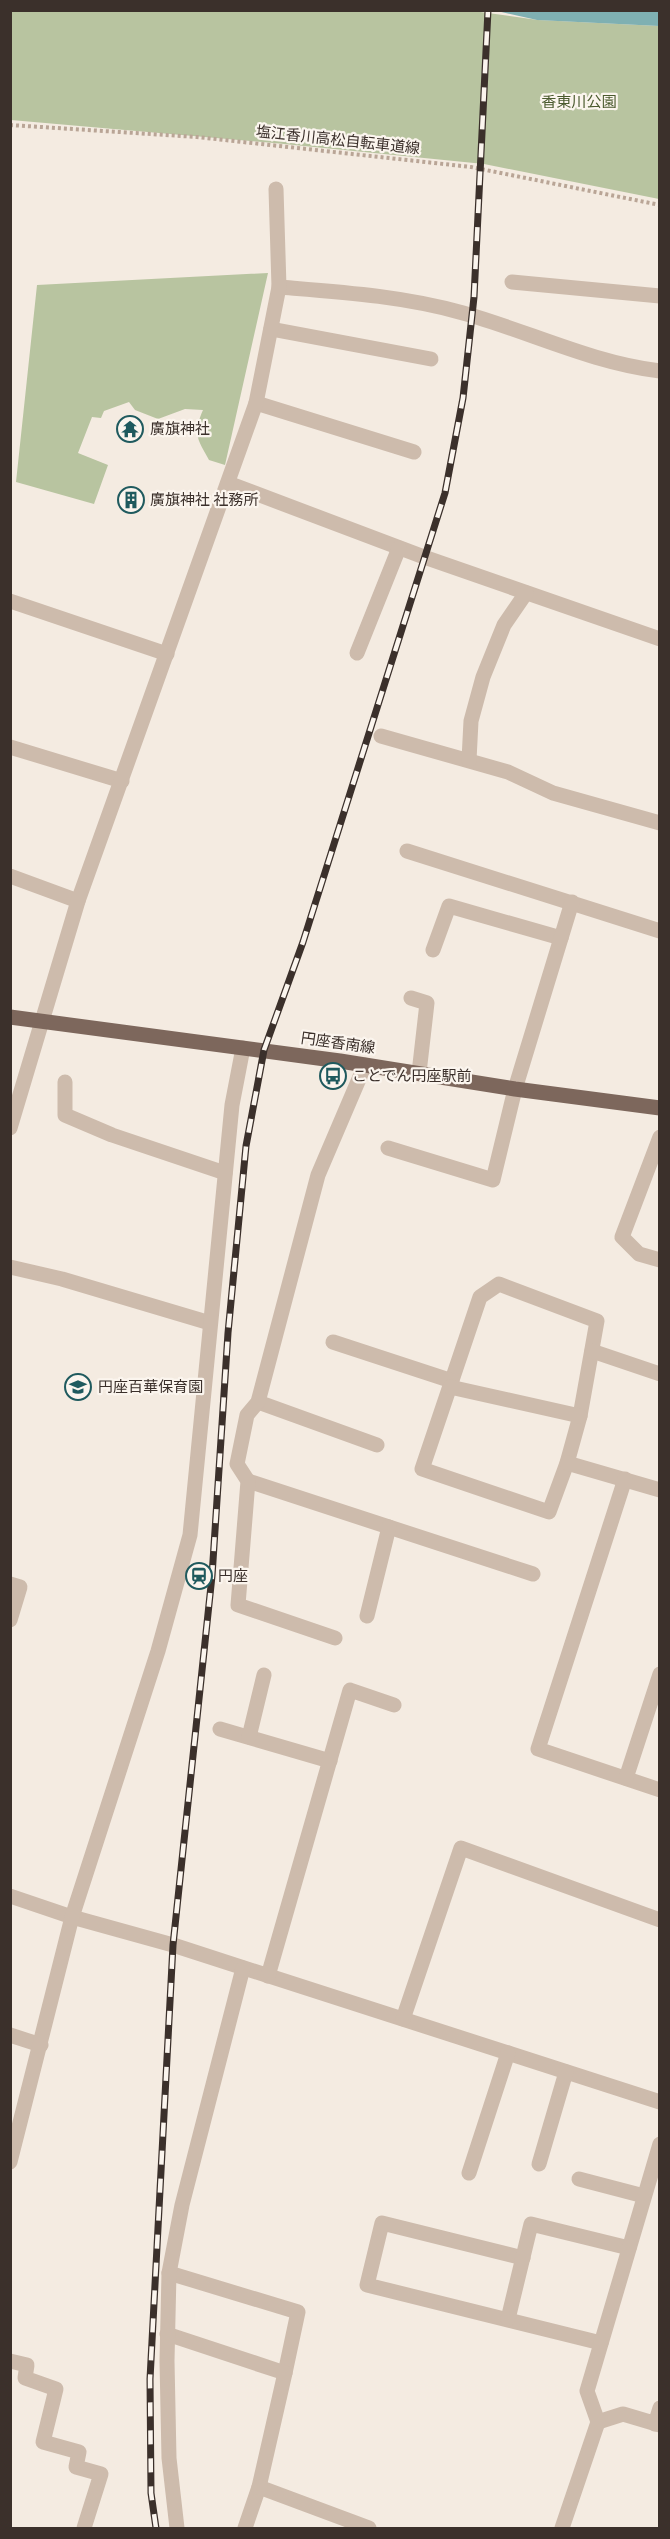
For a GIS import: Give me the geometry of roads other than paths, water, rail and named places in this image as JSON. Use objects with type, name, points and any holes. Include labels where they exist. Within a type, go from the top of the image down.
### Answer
[{"type":"main road","name":"円座香南線","points":[[10,1017],[660,1108]]},
{"type":"street","points":[[10,1128],[36,1050],[41,1021],[78,901],[256,403],[279,287],[276,189]]},
{"type":"street","points":[[512,282],[660,296]]},
{"type":"street","points":[[279,287],[385,297],[432,305],[498,323],[598,358],[660,371]]},
{"type":"street","points":[[271,329],[431,359]]},
{"type":"street","points":[[256,403],[414,452]]},
{"type":"street","points":[[228,483],[399,548],[660,639]]},
{"type":"street","points":[[357,653],[399,548]]},
{"type":"street","points":[[469,760],[471,721],[483,677],[504,625],[526,593]]},
{"type":"street","points":[[10,601],[166,654]]},
{"type":"street","points":[[381,736],[508,772],[553,793],[660,822]]},
{"type":"street","points":[[10,747],[122,781]]},
{"type":"street","points":[[407,851],[660,931]]},
{"type":"street","points":[[10,876],[78,901]]},
{"type":"street","points":[[388,1148],[494,1180],[515,1089],[572,902]]},
{"type":"street","points":[[433,950],[449,906],[561,938]]},
{"type":"street","points":[[411,998],[427,1003],[419,1073]]},
{"type":"street","points":[[10,2162],[72,1917],[158,1651],[190,1535],[232,1105],[243,1048]]},
{"type":"street","points":[[334,1638],[238,1605],[248,1481],[237,1464],[247,1414],[258,1402],[318,1176],[364,1065]]},
{"type":"street","points":[[65,1082],[65,1115],[112,1135],[225,1173]]},
{"type":"street","points":[[660,1137],[622,1237],[639,1254],[660,1260]]},
{"type":"street","points":[[10,1267],[62,1279],[210,1323]]},
{"type":"street","points":[[499,1284],[597,1321],[592,1352],[580,1416],[567,1463],[549,1512],[422,1469],[480,1297],[499,1284]]},
{"type":"street","points":[[333,1342],[451,1384],[580,1416]]},
{"type":"street","points":[[592,1352],[660,1374]]},
{"type":"street","points":[[258,1402],[377,1445]]},
{"type":"street","points":[[567,1463],[660,1490]]},
{"type":"street","points":[[625,1479],[538,1749],[660,1790]]},
{"type":"street","points":[[248,1481],[533,1574]]},
{"type":"street","points":[[367,1616],[389,1527]]},
{"type":"street","points":[[10,1584],[20,1587],[10,1620]]},
{"type":"street","points":[[626,1778],[660,1674]]},
{"type":"street","points":[[249,1737],[264,1675]]},
{"type":"street","points":[[268,1976],[351,1690],[394,1705]]},
{"type":"street","points":[[220,1729],[330,1761]]},
{"type":"street","points":[[403,2019],[461,1848],[660,1920]]},
{"type":"street","points":[[10,1896],[72,1917],[173,1945],[658,2100]]},
{"type":"street","points":[[177,2529],[169,2458],[167,2334],[169,2272],[182,2205],[243,1968]]},
{"type":"street","points":[[10,2035],[41,2045]]},
{"type":"street","points":[[470,2173],[508,2053]]},
{"type":"street","points":[[539,2164],[566,2072]]},
{"type":"street","points":[[562,2529],[598,2422],[587,2391],[660,2144]]},
{"type":"street","points":[[579,2179],[644,2196]]},
{"type":"street","points":[[523,2258],[382,2223],[367,2285],[601,2343]]},
{"type":"street","points":[[508,2319],[531,2224],[629,2248]]},
{"type":"street","points":[[169,2272],[298,2312],[259,2487],[245,2529]]},
{"type":"street","points":[[167,2334],[285,2373]]},
{"type":"street","points":[[10,2361],[27,2365],[25,2378],[56,2389],[43,2442],[79,2452],[76,2467],[101,2474],[84,2529]]},
{"type":"street","points":[[598,2422],[623,2414],[657,2425],[660,2408]]},
{"type":"street","points":[[259,2487],[369,2529]]},
{"type":"water","points":[[497,11],[659,11],[659,26],[537,20]]},
{"type":"railway","points":[[156,2528],[151,2493],[150,2379],[173,1945],[212,1576],[228,1333],[246,1146],[264,1050],[303,942],[445,493],[463,398],[474,297],[488,10]]},
{"type":"place","name":"廣旗神社","points":[[130,429]]},
{"type":"place","name":"廣旗神社 社務所","points":[[131,500]]},
{"type":"place","name":"ことでん円座駅前","points":[[333,1076]]},
{"type":"place","name":"円座百華保育園","points":[[78,1387]]},
{"type":"place","name":"円座","points":[[199,1576]]},
{"type":"park label","name":"香東川公園","points":[[579,102]]}]
